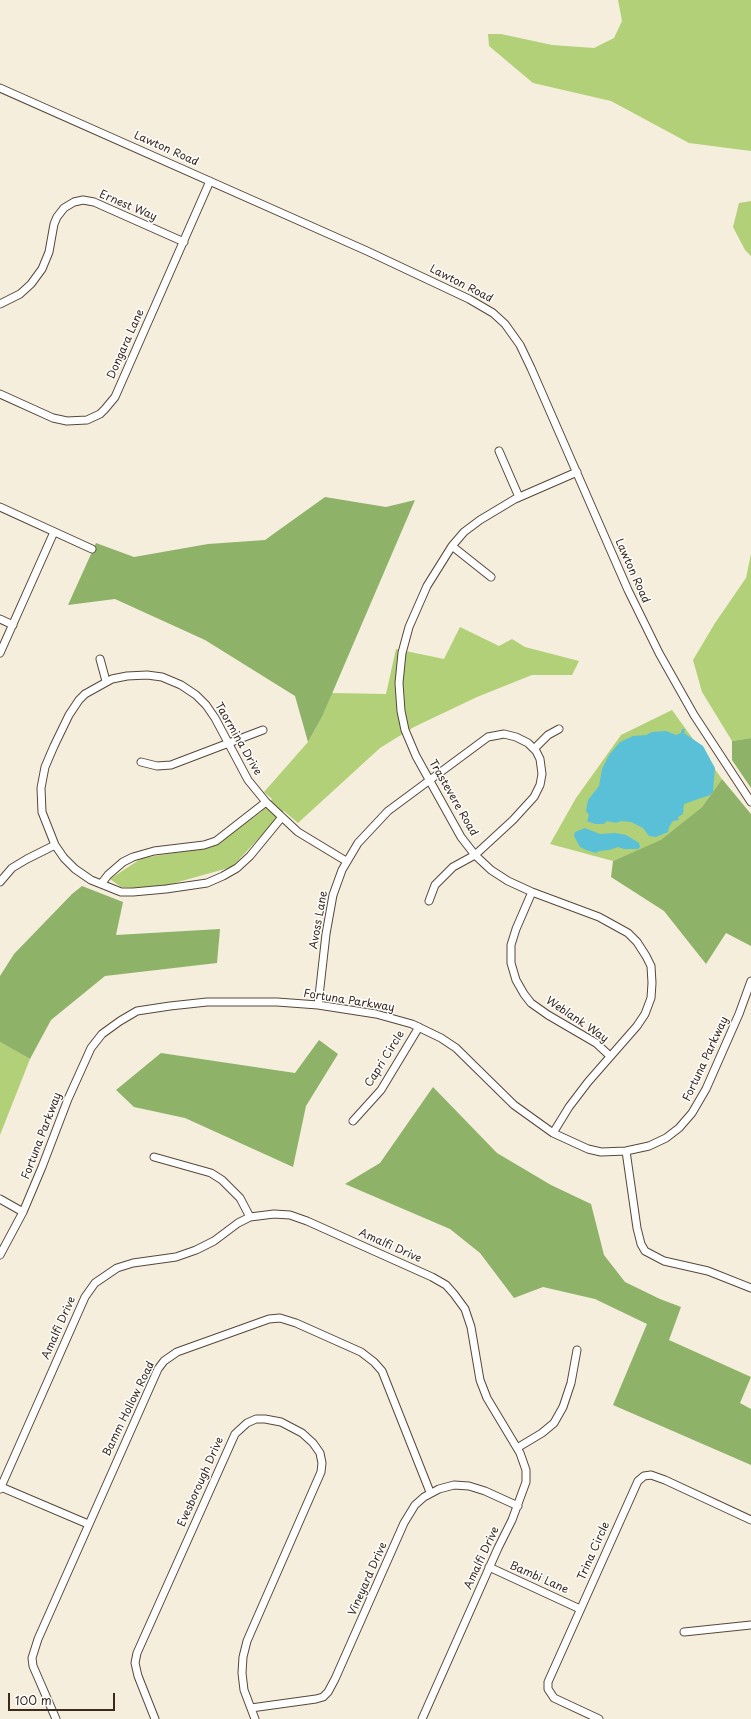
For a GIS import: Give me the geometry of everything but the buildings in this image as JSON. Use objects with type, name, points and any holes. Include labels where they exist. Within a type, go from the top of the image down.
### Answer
[{"type":"street","name":"Lawton Road","points":[[0,88],[469,298],[493,313],[505,324],[520,345],[628,590],[665,665],[694,715],[751,802]]},
{"type":"street","name":"Dongara Lane","points":[[0,394],[53,418],[67,421],[87,420],[100,414],[115,397],[210,181]]},
{"type":"street","name":"Ernest Way","points":[[0,304],[20,294],[31,284],[42,269],[49,252],[54,224],[57,217],[64,208],[74,202],[83,200],[94,202],[184,242]]},
{"type":"street","points":[[499,451],[519,497]]},
{"type":"street","name":"Trastevere Road","points":[[553,1133],[569,1107],[610,1056],[637,1026],[645,1014],[651,998],[652,983],[650,966],[646,956],[637,942],[628,933],[610,923],[508,881],[491,870],[475,855],[461,837],[416,756],[405,730],[401,711],[399,682],[402,653],[409,627],[428,586],[452,546],[464,532],[480,520],[519,497],[577,472]]},
{"type":"street","points":[[0,507],[92,548]]},
{"type":"street","points":[[0,653],[54,532]]},
{"type":"street","points":[[452,546],[491,577]]},
{"type":"street","points":[[0,619],[13,625]]},
{"type":"street","points":[[100,659],[106,681]]},
{"type":"street","name":"Taormina Drive","points":[[282,817],[250,856],[237,868],[223,876],[207,883],[166,889],[121,892],[101,884],[75,869],[64,858],[54,845],[42,812],[41,788],[45,767],[69,715],[79,700],[106,681],[127,676],[147,675],[162,677],[181,685],[196,695],[206,705],[215,718],[248,780],[266,802],[312,842],[346,861]]},
{"type":"street","points":[[429,901],[435,885],[453,868],[475,855],[513,820],[534,797],[540,785],[542,774],[540,759],[534,749],[548,735],[559,729]]},
{"type":"street","points":[[140,762],[157,766],[171,765],[263,730]]},
{"type":"street","name":"Avoss Lane","points":[[318,1005],[326,934],[333,896],[346,861],[358,843],[378,820],[429,780],[488,737],[504,734],[516,737],[528,743],[534,749]]},
{"type":"street","points":[[101,884],[108,875],[123,862],[133,857],[154,851],[204,845],[216,841],[266,802]]},
{"type":"street","points":[[0,882],[12,868],[54,845]]},
{"type":"street","name":"Weblank Way","points":[[532,892],[511,945],[512,963],[516,980],[531,1003],[596,1044],[610,1056]]},
{"type":"street","name":"Fortuna Parkway","points":[[0,1255],[23,1212],[84,1060],[102,1034],[120,1021],[137,1012],[170,1006],[207,1002],[270,1002],[318,1005],[376,1014],[419,1027],[441,1038],[456,1048],[514,1105],[553,1133],[588,1149],[601,1152],[626,1151],[649,1146],[666,1138],[679,1128],[692,1113],[706,1090],[739,1014],[751,981]]},
{"type":"street","name":"Capri Circle","points":[[354,1121],[381,1090],[419,1027]]},
{"type":"street","points":[[626,1151],[640,1244],[645,1252],[664,1262],[708,1270],[751,1288]]},
{"type":"street","points":[[154,1157],[217,1176],[240,1198],[250,1217]]},
{"type":"street","points":[[0,1199],[23,1212]]},
{"type":"street","name":"Amalfi Drive","points":[[0,1488],[85,1297],[95,1283],[118,1268],[134,1263],[176,1257],[196,1250],[214,1241],[238,1223],[250,1217],[274,1214],[290,1215],[307,1221],[432,1277],[446,1285],[465,1309],[472,1327],[480,1380],[487,1398],[517,1448],[526,1470],[526,1482],[518,1506],[489,1567],[422,1719]]},
{"type":"street","name":"Bamm Hollow Road","points":[[56,1719],[37,1680],[33,1666],[32,1658],[38,1639],[158,1369],[164,1361],[177,1352],[269,1319],[280,1318],[296,1323],[360,1352],[374,1362],[382,1371],[430,1492]]},
{"type":"street","points":[[517,1448],[542,1433],[554,1423],[563,1407],[571,1383],[577,1350]]},
{"type":"street","name":"Evesborough Drive","points":[[155,1719],[138,1676],[135,1663],[137,1653],[235,1434],[247,1423],[256,1419],[265,1418],[281,1422],[302,1433],[314,1443],[320,1453],[322,1463],[321,1472],[247,1641],[243,1657],[242,1673],[244,1690],[255,1719]]},
{"type":"street","name":"Trina Circle","points":[[599,1719],[554,1698],[548,1689],[548,1682],[555,1663],[638,1481],[644,1476],[651,1476],[665,1480],[751,1520]]},
{"type":"street","name":"Vineyard Drive","points":[[251,1708],[316,1699],[328,1692],[404,1523],[415,1505],[430,1492],[454,1485],[469,1486],[485,1491],[518,1506]]},
{"type":"street","points":[[0,1488],[88,1524]]},
{"type":"street","name":"Bambi Lane","points":[[489,1567],[580,1608]]},
{"type":"street","points":[[684,1632],[751,1625]]},
{"type":"green space","points":[[618,0],[751,0],[751,151],[689,143],[611,101],[533,83],[489,46],[488,34],[501,34],[552,45],[594,48],[614,38],[622,21]]},
{"type":"green space","points":[[751,201],[751,256],[745,250],[733,227],[739,203]]},
{"type":"green space","points":[[325,497],[386,507],[415,500],[322,717],[308,742],[295,696],[205,640],[115,599],[68,605],[96,543],[134,557],[208,544],[265,540]]},
{"type":"green space","points":[[751,554],[751,738],[732,741],[702,692],[693,660],[715,623],[746,578]]},
{"type":"green space","points":[[460,627],[499,646],[512,639],[525,647],[579,661],[572,675],[532,675],[477,697],[414,727],[380,748],[298,823],[284,811],[232,867],[153,889],[121,887],[110,879],[142,858],[212,847],[261,812],[272,799],[264,792],[308,742],[322,717],[332,693],[386,694],[396,649],[444,659]]},
{"type":"green space","points":[[672,710],[722,779],[702,807],[661,841],[613,861],[550,844],[576,798],[621,735]]},
{"type":"green space","points":[[751,738],[751,788],[732,760],[732,741]]},
{"type":"green space","points":[[722,779],[751,814],[751,946],[726,933],[706,964],[664,911],[611,877],[613,861],[661,840],[702,807]]},
{"type":"green space","points":[[82,886],[123,902],[116,935],[220,929],[217,963],[105,976],[51,1020],[30,1059],[0,1042],[0,976],[14,954],[72,894]]},
{"type":"green space","points":[[319,1040],[338,1054],[306,1106],[293,1167],[185,1118],[134,1107],[116,1090],[161,1053],[295,1073]]},
{"type":"green space","points":[[0,1042],[30,1059],[0,1135]]},
{"type":"green space","points":[[433,1087],[497,1153],[551,1185],[591,1204],[604,1255],[625,1282],[660,1299],[681,1307],[669,1340],[751,1377],[740,1403],[751,1409],[751,1465],[613,1405],[647,1324],[595,1299],[543,1287],[514,1298],[480,1253],[450,1229],[345,1184],[380,1163]]},
{"type":"water","points":[[682,729],[685,729],[684,733],[703,746],[715,768],[713,792],[710,795],[684,804],[683,814],[678,817],[679,820],[673,821],[668,832],[656,837],[649,836],[643,828],[631,822],[621,821],[616,823],[607,821],[604,824],[595,824],[587,821],[589,815],[586,811],[588,800],[599,786],[602,769],[609,755],[620,742],[633,736],[646,735],[652,732],[666,731],[676,735],[681,733]]},
{"type":"water","points":[[585,828],[600,834],[615,833],[626,835],[639,843],[640,847],[638,849],[624,849],[618,847],[596,853],[586,850],[580,847],[574,836],[575,832]]}]
